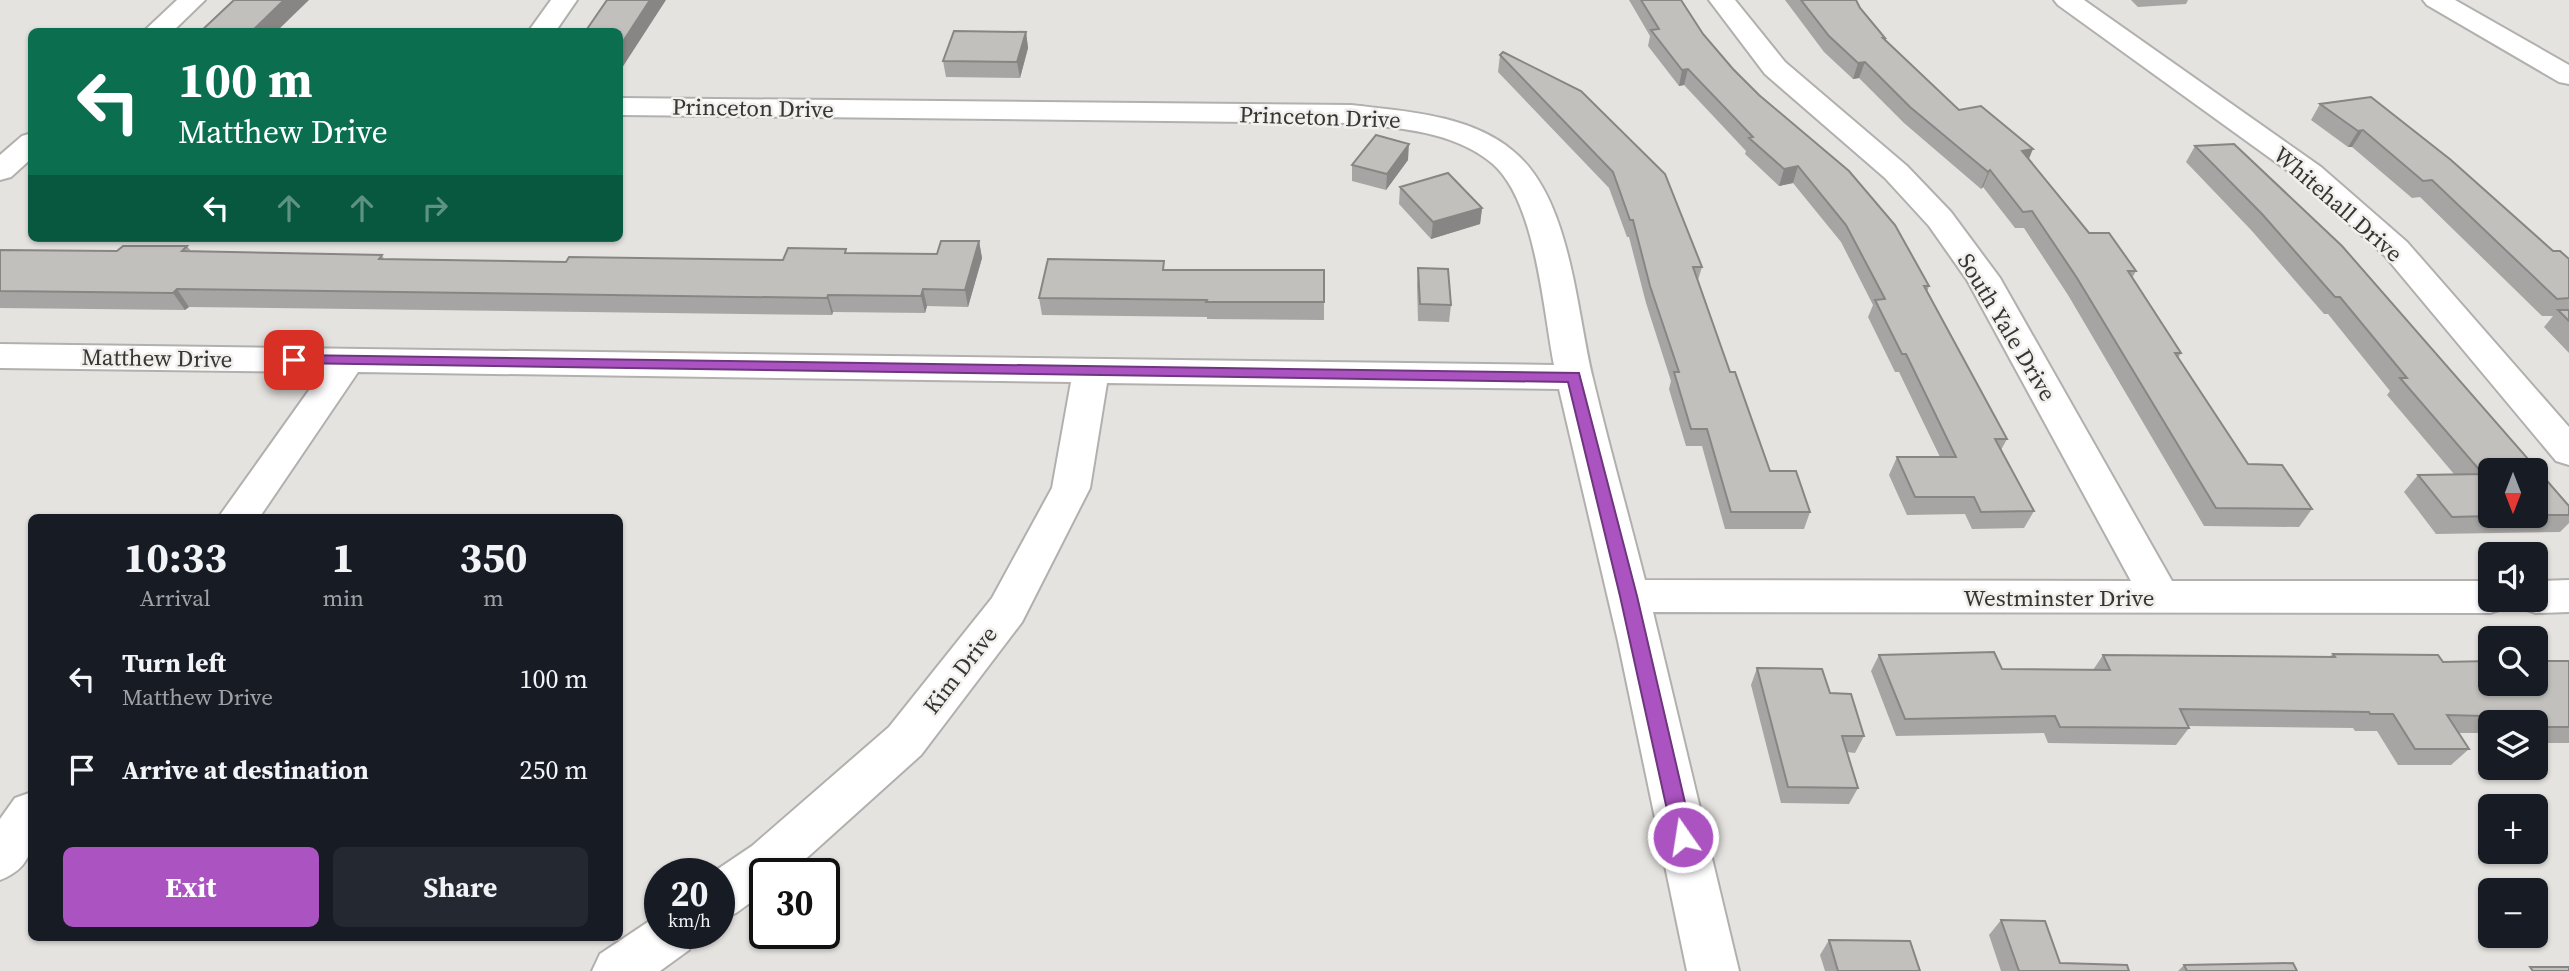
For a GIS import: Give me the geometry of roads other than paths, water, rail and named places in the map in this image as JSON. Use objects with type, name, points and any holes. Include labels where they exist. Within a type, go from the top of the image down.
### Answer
[{"type":"street","points":[[160,28],[192,0]]},
{"type":"street","points":[[544,28],[564,0]]},
{"type":"street","name":"South Yale Drive","points":[[1722,0],[1775,68],[1896,172],[1940,219],[1983,278],[2161,598]]},
{"type":"street","name":"Whitehall Drive","points":[[2067,0],[2310,173],[2396,249],[2569,452]]},
{"type":"street","points":[[2436,0],[2569,76]]},
{"type":"street","name":"Princeton Drive","points":[[623,107],[1351,114],[1414,121],[1474,141],[1501,156],[1518,172],[1539,214],[1574,377],[1629,596],[1713,971]]},
{"type":"street","points":[[0,170],[28,146]]},
{"type":"street","name":"Matthew Drive","points":[[0,356],[1574,377]]},
{"type":"street","points":[[241,514],[348,360]]},
{"type":"street","name":"Kim Drive","points":[[735,885],[769,861],[905,741],[1007,610],[1071,488],[1091,370]]},
{"type":"street","name":"Westminster Drive","points":[[1629,596],[2478,597]]},
{"type":"street","points":[[2548,597],[2569,596]]},
{"type":"street","points":[[0,858],[28,819]]},
{"type":"street","points":[[618,971],[649,949]]}]
